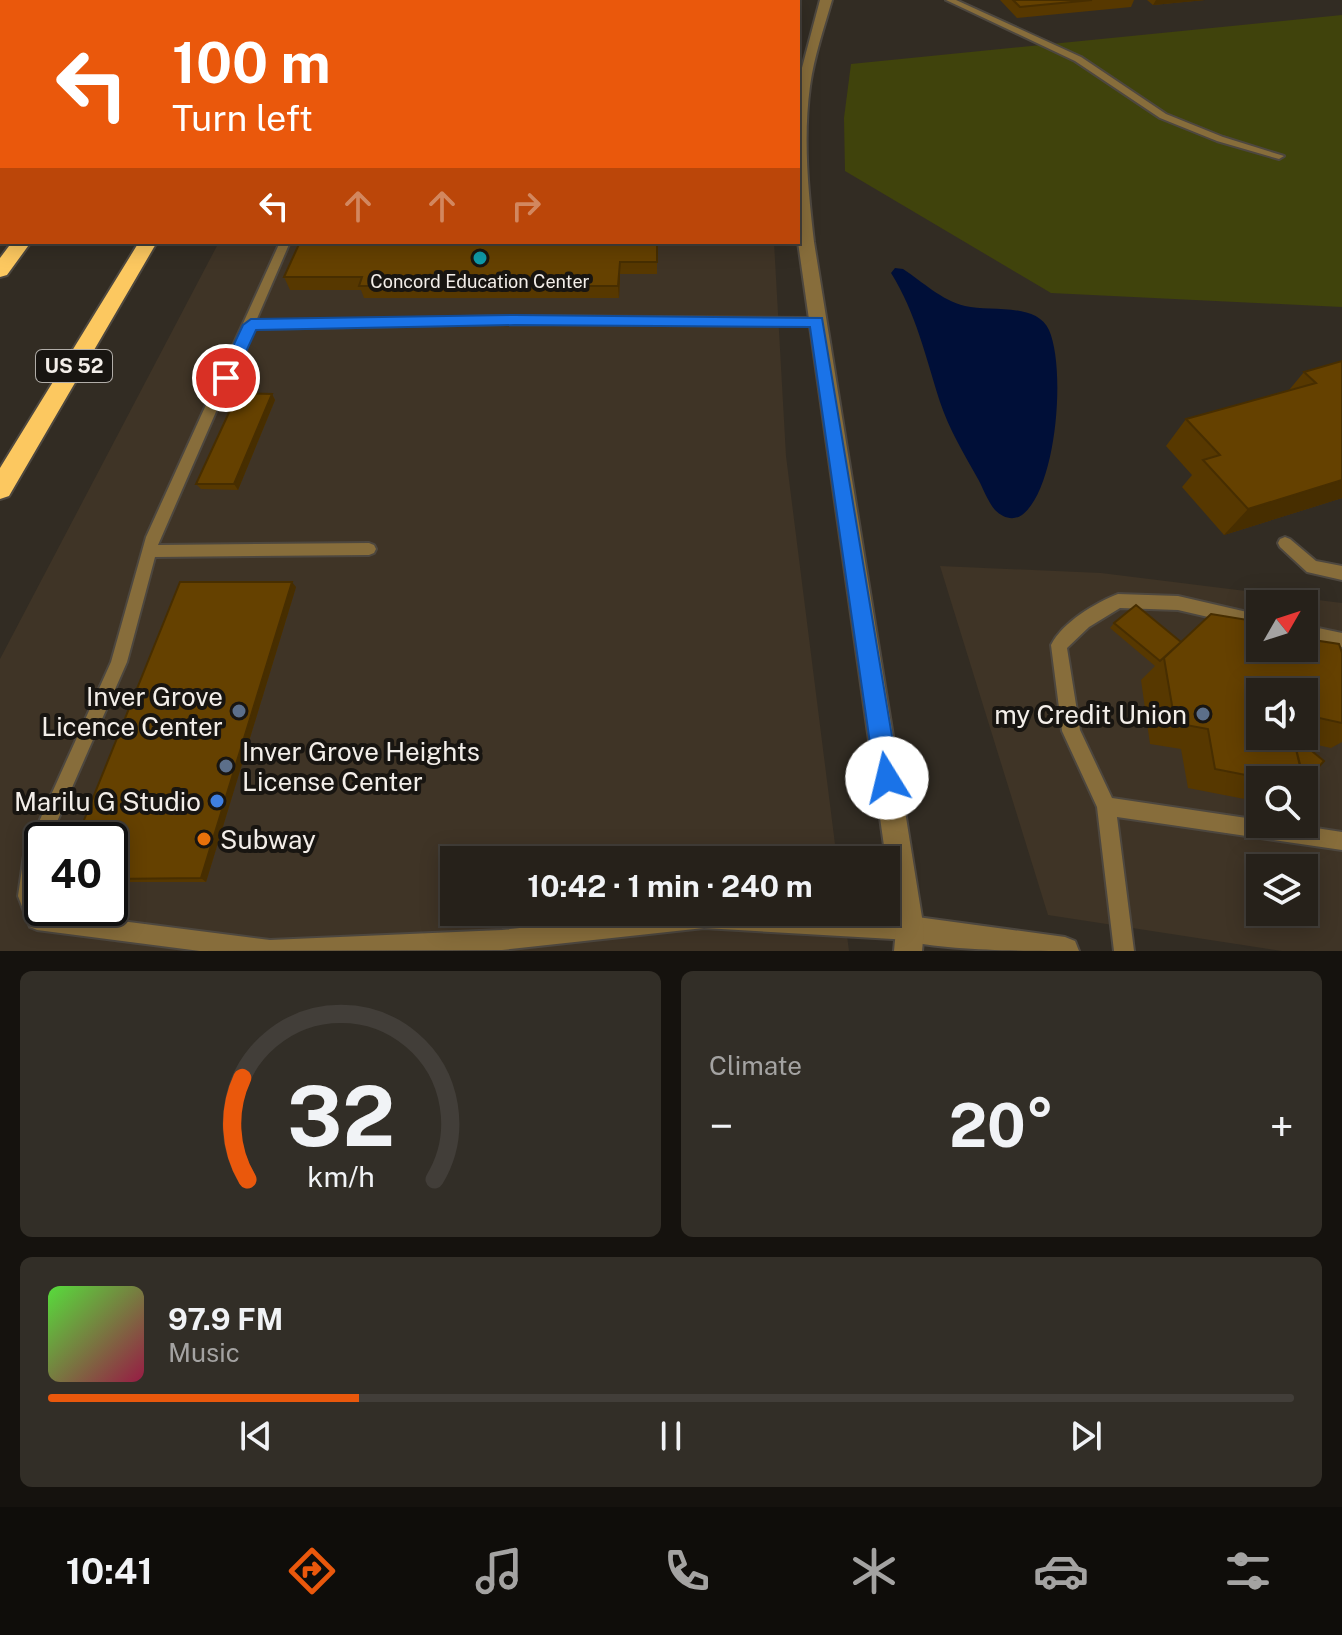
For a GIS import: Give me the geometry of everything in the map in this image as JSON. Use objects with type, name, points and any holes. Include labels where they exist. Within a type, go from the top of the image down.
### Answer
[{"type":"highway","points":[[0,271],[20,244]]},
{"type":"highway","name":"US 52","points":[[0,489],[147,244]]},
{"type":"street","points":[[800,122],[804,83],[826,0]]},
{"type":"street","points":[[800,156],[802,204],[817,322],[913,944],[1065,951]]},
{"type":"lane","points":[[950,0],[1078,59],[1163,116],[1220,139],[1279,156]]},
{"type":"lane","points":[[284,244],[149,551],[119,662],[33,855],[28,896],[37,920],[270,950],[502,940],[704,918],[913,944]]},
{"type":"lane","points":[[251,325],[515,320],[817,322]]},
{"type":"lane","points":[[1285,543],[1312,567],[1342,573]]},
{"type":"lane","points":[[149,551],[369,549]]},
{"type":"lane","points":[[1124,951],[1106,806],[1071,731],[1059,645],[1083,622],[1118,601],[1178,603],[1246,619]]},
{"type":"lane","points":[[1318,635],[1342,640]]},
{"type":"lane","points":[[1106,806],[1342,841]]},
{"type":"shaded area","points":[[1342,15],[1342,307],[1051,293],[845,171],[844,118],[851,64]]},
{"type":"shaded area","points":[[218,244],[774,244],[786,456],[835,846],[440,846],[440,926],[846,926],[849,951],[0,951],[0,659]]},
{"type":"shaded area","points":[[940,566],[1101,573],[1246,591],[1246,662],[1318,662],[1318,600],[1342,603],[1342,951],[1282,951],[1048,915]]},
{"type":"water","points":[[895,268],[903,269],[956,303],[1034,315],[1049,330],[1057,371],[1055,427],[1043,480],[1034,501],[1019,517],[1008,518],[995,510],[952,432],[914,320],[891,273]]},
{"type":"building","points":[[1013,0],[1092,0],[1020,7]]},
{"type":"building","name":"Concord Education Center","points":[[299,244],[657,244],[657,262],[620,262],[618,286],[359,286],[362,277],[284,277]]},
{"type":"building","points":[[1342,361],[1342,480],[1248,509],[1203,460],[1220,455],[1186,419],[1316,383],[1304,372]]},
{"type":"building","points":[[238,393],[272,394],[234,484],[196,484]]},
{"type":"building","points":[[180,582],[292,582],[201,878],[128,879],[128,822],[83,822]]},
{"type":"building","points":[[1136,605],[1181,642],[1160,661],[1114,623]]},
{"type":"building","points":[[1211,614],[1246,620],[1246,662],[1318,662],[1318,641],[1339,644],[1342,653],[1342,723],[1318,718],[1318,678],[1246,678],[1246,750],[1296,750],[1300,766],[1246,766],[1246,775],[1215,769],[1208,729],[1175,723],[1164,658]]},
{"type":"building","points":[[1296,750],[1311,750],[1324,761],[1318,768],[1300,766]]},
{"type":"place","name":"Concord Education Center","points":[[480,258]]},
{"type":"place","name":"Inver Grove Licence Center","points":[[239,711]]},
{"type":"place","name":"my Credit Union","points":[[1203,714]]},
{"type":"place","name":"Inver Grove Heights License Center","points":[[226,766]]},
{"type":"place","name":"Marilu G Studio","points":[[217,801]]},
{"type":"place","name":"Subway","points":[[204,839]]},
{"type":"route","points":[[226,378],[251,325],[515,320],[817,322],[887,778]]}]
